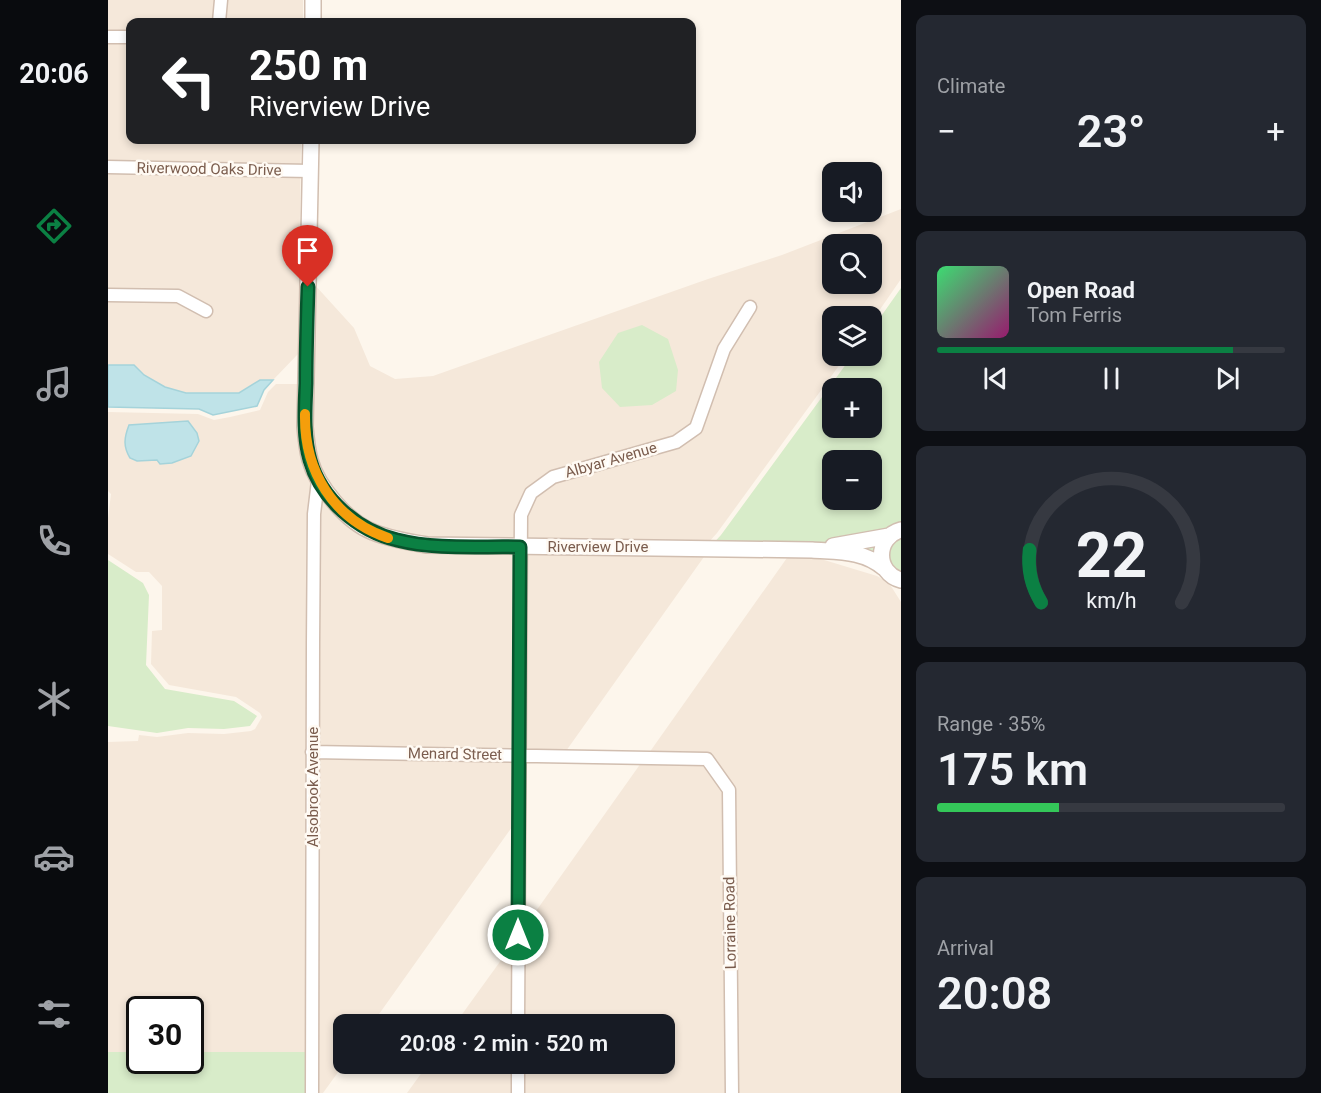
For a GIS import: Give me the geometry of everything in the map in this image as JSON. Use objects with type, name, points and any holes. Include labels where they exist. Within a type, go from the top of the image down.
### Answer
[{"type":"street","points":[[219,18],[221,0]]},
{"type":"street","points":[[313,0],[313,18]]},
{"type":"street","points":[[108,37],[126,37]]},
{"type":"street","name":"Riverview Drive","points":[[311,144],[305,427],[310,460],[318,481],[342,511],[370,531],[397,540],[427,545],[812,550],[858,553],[874,559],[895,578]]},
{"type":"street","name":"Riverwood Oaks Drive","points":[[108,167],[311,171]]},
{"type":"street","points":[[108,295],[178,296],[206,311]]},
{"type":"street","name":"Albyar Avenue","points":[[518,1014],[521,515],[531,493],[553,477],[676,442],[696,428],[724,349],[750,307]]},
{"type":"street","name":"Alsobrook Avenue","points":[[312,1093],[314,514],[318,481]]},
{"type":"street","name":"Riverview Drive","points":[[812,550],[895,533]]},
{"type":"street","name":"Riverview Drive","points":[[895,533],[881,551],[895,578]]},
{"type":"street","name":"Menard Street","points":[[312,752],[707,759]]},
{"type":"street","name":"Lorraine Road","points":[[707,759],[729,790],[732,1093]]},
{"type":"street","points":[[518,1074],[518,1093]]},
{"type":"shaded area","points":[[108,0],[303,0],[303,18],[126,18],[126,144],[301,144],[298,354],[273,380],[260,380],[239,393],[186,393],[165,387],[144,375],[134,365],[108,365]]},
{"type":"shaded area","points":[[901,209],[901,279],[882,307],[822,306],[822,366],[839,366],[830,378],[822,378],[822,389],[708,543],[526,541],[527,516],[536,497],[556,482],[678,448],[700,432],[729,351],[758,305],[748,300],[718,347],[691,425],[673,438],[549,473],[525,491],[515,514],[514,541],[428,540],[373,527],[346,507],[325,480],[316,459],[311,427],[314,284],[354,328],[370,366],[395,379],[433,376],[822,240],[822,294],[882,294],[882,234],[836,234],[867,222],[882,222],[882,216]]},
{"type":"shaded area","points":[[276,384],[300,384],[312,482],[308,514],[306,1052],[204,1052],[204,996],[126,996],[126,1052],[108,1052],[108,742],[138,741],[139,735],[157,737],[188,733],[224,734],[251,731],[255,729],[262,717],[260,713],[236,697],[169,685],[151,664],[152,631],[162,630],[162,586],[149,572],[136,572],[108,554],[111,494],[108,491],[108,412],[198,414],[214,420],[260,410],[268,392]],"holes":[[[199,440],[191,456],[160,464],[157,460]]]},
{"type":"shaded area","points":[[323,496],[366,535],[513,552],[512,750],[318,747],[320,514]]},
{"type":"shaded area","points":[[526,552],[706,554],[566,751],[525,750]]},
{"type":"shaded area","points":[[789,555],[811,556],[877,576],[889,583],[901,602],[901,1093],[738,1093],[735,790],[713,758],[713,754],[709,752],[705,754],[649,753]]},
{"type":"shaded area","points":[[318,758],[512,761],[512,827],[379,1014],[333,1014],[333,1074],[337,1074],[323,1093],[318,1093],[320,896]]},
{"type":"shaded area","points":[[641,763],[703,765],[722,791],[726,1093],[524,1093],[524,1074],[675,1074],[675,1014],[524,1014],[524,928]]},
{"type":"shaded area","points":[[512,945],[512,1014],[462,1014]]},
{"type":"shaded area","points":[[421,1074],[512,1074],[512,1093],[407,1093]]},
{"type":"green space","points":[[901,288],[901,588],[895,578],[874,559],[709,548],[721,535],[822,397],[822,438],[882,438],[882,378],[836,378],[845,366],[882,366],[882,315]]},
{"type":"green space","points":[[642,325],[668,339],[678,370],[676,391],[652,405],[620,407],[602,388],[599,362],[618,333]]},
{"type":"green space","points":[[108,560],[143,583],[149,595],[146,665],[165,689],[234,701],[257,716],[250,726],[224,729],[188,728],[157,733],[108,726]]},
{"type":"green space","points":[[108,1052],[126,1052],[126,1074],[204,1074],[204,1052],[306,1052],[306,1093],[108,1093]]},
{"type":"water","points":[[108,365],[134,365],[144,375],[165,387],[186,393],[239,393],[260,380],[273,380],[264,390],[257,406],[213,415],[199,409],[108,407]]},
{"type":"water","points":[[188,421],[197,433],[199,441],[191,456],[172,463],[160,464],[157,460],[137,461],[130,458],[125,442],[129,425]]},
{"type":"slow traffic","points":[[305,414],[310,460],[318,481],[342,511],[370,531],[388,538]]},
{"type":"route","points":[[308,287],[305,427],[310,460],[318,481],[342,511],[370,531],[397,540],[427,545],[520,547],[518,935]]}]
